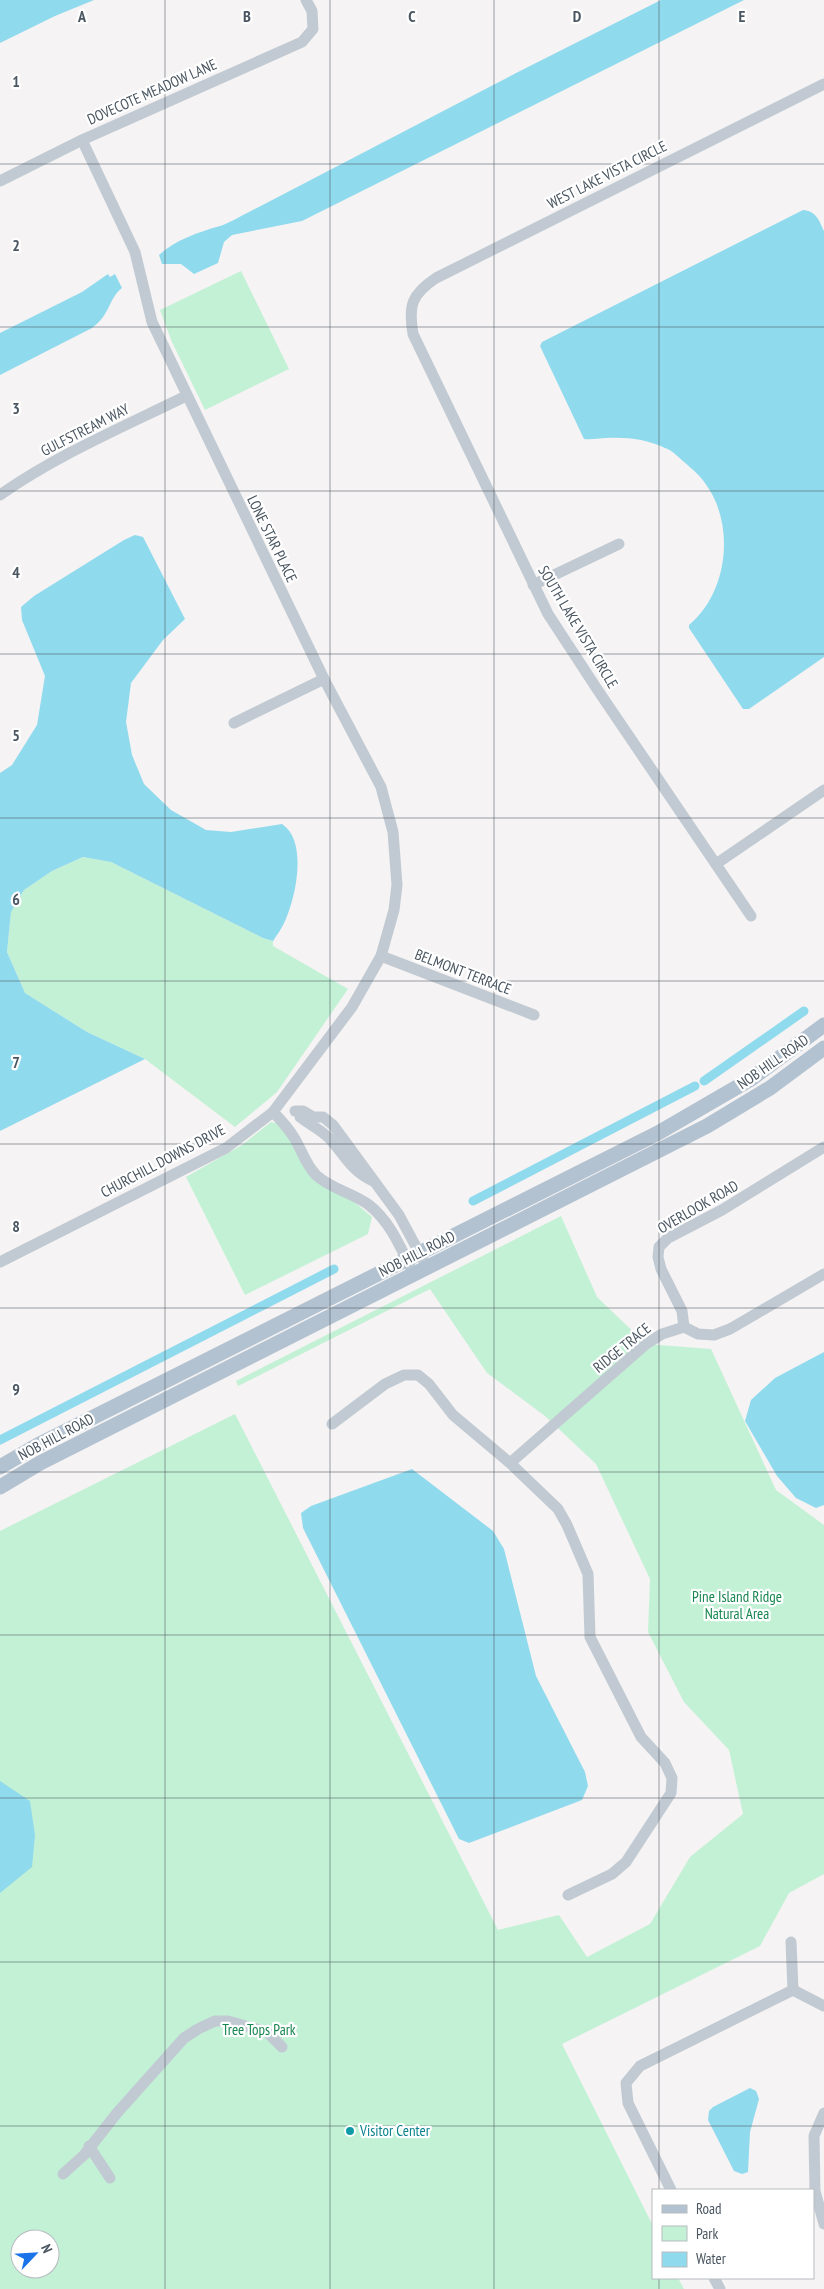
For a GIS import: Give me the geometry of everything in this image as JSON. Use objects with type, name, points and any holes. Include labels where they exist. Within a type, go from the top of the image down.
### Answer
[{"type":"main road","name":"NOB HILL ROAD","points":[[0,1467],[46,1441],[658,1133],[751,1078],[824,1025]]},
{"type":"main road","name":"NOB HILL ROAD","points":[[0,1488],[40,1463],[707,1126],[770,1088],[824,1048]]},
{"type":"street","name":"DOVECOTE MEADOW LANE","points":[[0,181],[82,140],[302,42],[313,29],[312,12],[306,0]]},
{"type":"street","name":"WEST LAKE VISTA CIRCLE","points":[[411,304],[421,288],[436,278],[824,84]]},
{"type":"street","name":"LONE STAR PLACE","points":[[82,140],[135,252],[152,322],[186,396],[324,679],[381,787],[393,832],[397,885],[394,910],[381,956]]},
{"type":"street","name":"SOUTH LAKE VISTA CIRCLE","points":[[411,304],[410,317],[413,334],[548,614],[596,689],[751,916]]},
{"type":"street","name":"GULFSTREAM WAY","points":[[0,495],[25,478],[67,455],[186,396]]},
{"type":"street","points":[[533,585],[618,544]]},
{"type":"street","points":[[234,723],[324,679]]},
{"type":"street","points":[[716,864],[824,790]]},
{"type":"street","name":"BELMONT TERRACE","points":[[381,956],[534,1015]]},
{"type":"street","name":"CHURCHILL DOWNS DRIVE","points":[[0,1262],[226,1148],[274,1112],[284,1101],[352,1006],[381,956]]},
{"type":"street","points":[[284,1101],[295,1111],[302,1111],[310,1120]]},
{"type":"street","points":[[274,1112],[290,1130],[306,1163],[318,1177],[330,1186],[369,1205],[380,1215],[412,1256],[421,1272]]},
{"type":"street","points":[[299,1148],[301,1134],[310,1120],[324,1118],[333,1126],[367,1169],[373,1181],[399,1215],[412,1256]]},
{"type":"street","name":"OVERLOOK ROAD","points":[[684,1328],[682,1311],[661,1269],[658,1257],[660,1247],[668,1238],[731,1205],[824,1147]]},
{"type":"street","points":[[684,1328],[698,1334],[714,1335],[730,1329],[824,1274]]},
{"type":"street","name":"RIDGE TRACE","points":[[510,1463],[646,1344],[662,1334],[684,1328]]},
{"type":"street","points":[[332,1424],[385,1384],[404,1375],[418,1375],[429,1384],[453,1415],[510,1463],[558,1509],[567,1525],[588,1574],[590,1637],[641,1737],[665,1763],[672,1778],[671,1793],[626,1862],[612,1874],[568,1895]]},
{"type":"street","points":[[791,1942],[793,1990]]},
{"type":"street","points":[[793,1990],[824,2006]]},
{"type":"street","points":[[671,2189],[628,2103],[626,2083],[640,2066],[793,1990]]},
{"type":"street","points":[[63,2174],[75,2165],[89,2146],[184,2038],[198,2029],[215,2022],[228,2020],[267,2032],[282,2047]]},
{"type":"street","points":[[824,2113],[814,2136],[815,2191],[824,2224]]},
{"type":"street","points":[[89,2146],[110,2178]]},
{"type":"green space","points":[[241,271],[289,369],[205,410],[172,342],[160,310]]},
{"type":"green space","points":[[83,857],[111,862],[263,938],[273,941],[273,946],[348,989],[277,1092],[235,1127],[145,1059],[87,1032],[25,993],[7,952],[11,912],[24,890],[52,871]]},
{"type":"green space","points":[[271,1122],[279,1124],[289,1136],[307,1172],[353,1201],[372,1217],[368,1234],[245,1295],[186,1177],[242,1145]]},
{"type":"green space","name":"Tree Tops Park","points":[[561,1216],[597,1297],[646,1344],[711,1349],[776,1490],[824,1525],[824,1874],[789,1893],[760,1946],[562,2044],[652,2224],[652,2279],[679,2279],[684,2289],[0,2289],[0,1531],[235,1414],[498,1930],[559,1915],[587,1957],[650,1924],[690,1857],[743,1814],[729,1750],[684,1702],[648,1632],[650,1579],[596,1464],[545,1416],[487,1373],[430,1289],[238,1386],[236,1381]]},
{"type":"water","points":[[0,0],[94,0],[55,16],[0,43]]},
{"type":"water","points":[[661,0],[744,0],[302,221],[232,235],[224,242],[218,263],[194,274],[181,264],[162,264],[159,255],[180,241],[224,225]]},
{"type":"water","points":[[803,210],[814,214],[824,231],[824,657],[749,709],[743,709],[689,628],[689,625],[702,611],[712,595],[719,578],[724,539],[716,502],[702,479],[668,449],[629,438],[584,439],[540,346],[542,342]]},
{"type":"water","points":[[108,274],[110,277],[115,274],[122,288],[117,292],[98,323],[92,328],[0,375],[0,333],[82,292]]},
{"type":"water","points":[[135,535],[143,537],[185,619],[163,640],[131,683],[126,722],[132,755],[144,784],[171,810],[206,830],[231,832],[282,824],[290,832],[295,843],[297,856],[296,884],[293,898],[285,921],[273,941],[263,938],[111,862],[83,857],[52,871],[24,890],[11,912],[7,952],[25,993],[87,1032],[145,1059],[0,1131],[0,773],[12,765],[37,725],[45,676],[22,620],[21,607],[34,596]]},
{"type":"water","points":[[824,1352],[824,1505],[816,1508],[796,1498],[777,1476],[745,1421],[751,1400],[775,1378]]},
{"type":"water","points":[[412,1469],[493,1531],[504,1549],[536,1676],[585,1772],[588,1786],[582,1800],[469,1843],[459,1839],[303,1528],[301,1513],[311,1506]]},
{"type":"water","points":[[0,1781],[30,1801],[35,1835],[32,1867],[0,1893]]},
{"type":"water","points":[[750,2088],[756,2091],[759,2099],[750,2132],[748,2172],[742,2174],[734,2171],[708,2120],[709,2111],[713,2107]]},
{"type":"waterway","points":[[704,1081],[804,1011]]},
{"type":"waterway","points":[[473,1201],[695,1086]]},
{"type":"waterway","points":[[0,1440],[334,1269]]},
{"type":"place","name":"Visitor Center","points":[[350,2131]]},
{"type":"park label","name":"Pine Island Ridge Natural Area","points":[[737,1606]]}]
